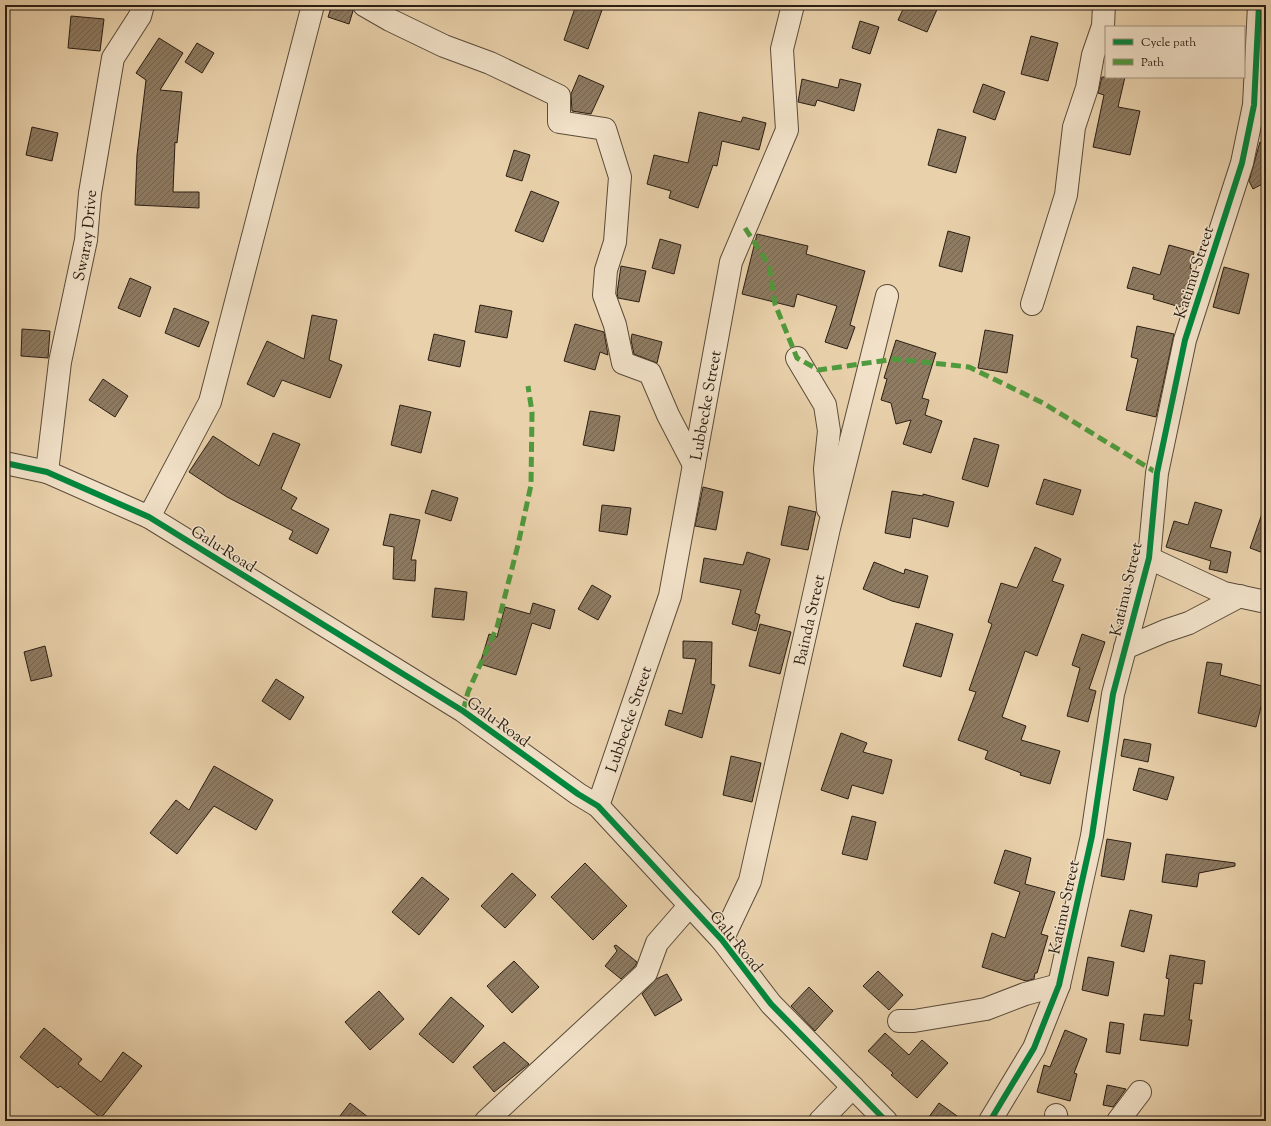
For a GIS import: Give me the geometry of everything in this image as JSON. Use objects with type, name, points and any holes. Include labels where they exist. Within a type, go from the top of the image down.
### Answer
[{"type":"street","name":"Swaray Drive","points":[[47,472],[60,362],[86,240],[90,193],[113,58],[140,16],[143,5]]},
{"type":"street","points":[[149,517],[210,402],[313,5]]},
{"type":"street","points":[[364,5],[390,20],[437,43],[490,63],[559,96],[559,122],[605,129],[620,177],[614,242],[606,270],[604,295],[616,325],[623,363],[650,373],[668,415],[694,465]]},
{"type":"street","name":"Lubbecke Street","points":[[598,806],[670,596],[731,262],[787,130],[782,48],[793,5]]},
{"type":"street","points":[[1032,304],[1066,195],[1074,127],[1087,88],[1093,55],[1103,26],[1104,5]]},
{"type":"street","name":"Katimu Street","points":[[990,1121],[1034,1048],[1059,985],[1092,836],[1113,694],[1149,558],[1157,473],[1185,340],[1242,163],[1254,106],[1259,5]]},
{"type":"street","name":"Bainda Street","points":[[722,940],[750,881],[830,528],[887,296]]},
{"type":"street","points":[[797,358],[826,405],[829,431],[825,469],[830,528]]},
{"type":"street","name":"Galu Road","points":[[5,463],[47,472],[149,517],[463,711],[578,794],[598,806],[722,940],[770,1004],[886,1121]]},
{"type":"street","points":[[1149,558],[1224,593],[1266,602]]},
{"type":"street","points":[[1125,648],[1165,631],[1189,623],[1240,596]]},
{"type":"street","points":[[486,1121],[646,973],[657,943],[690,905]]},
{"type":"street","points":[[899,1021],[914,1021],[986,1008],[1025,994],[1059,985]]},
{"type":"street","points":[[820,1121],[853,1087]]},
{"type":"street","points":[[1118,1121],[1140,1092]]},
{"type":"building","points":[[332,5],[352,5],[353,11],[349,24],[328,17]]},
{"type":"building","points":[[576,5],[588,5],[602,10],[588,49],[564,40]]},
{"type":"building","points":[[905,5],[939,5],[927,32],[898,20]]},
{"type":"building","points":[[71,16],[104,19],[100,51],[68,48]]},
{"type":"building","points":[[860,21],[879,27],[870,54],[852,48]]},
{"type":"building","points":[[1031,36],[1058,43],[1048,81],[1021,74]]},
{"type":"building","points":[[159,38],[183,53],[160,90],[182,92],[177,143],[175,142],[173,192],[199,192],[199,208],[135,205],[137,155],[146,80],[136,73]]},
{"type":"building","points":[[197,43],[214,53],[202,73],[185,62]]},
{"type":"building","points":[[579,75],[604,86],[591,114],[572,111],[571,94]]},
{"type":"building","points":[[1102,77],[1125,78],[1118,107],[1140,111],[1130,155],[1093,147],[1104,95],[1098,93]]},
{"type":"building","points":[[802,79],[838,88],[840,79],[861,84],[854,111],[817,100],[815,106],[798,102]]},
{"type":"building","points":[[983,84],[1005,92],[995,120],[973,112]]},
{"type":"building","points":[[699,112],[741,122],[743,117],[766,123],[759,150],[722,141],[717,166],[713,165],[698,208],[669,198],[671,191],[647,184],[654,155],[688,163]]},
{"type":"building","points":[[32,127],[58,133],[52,161],[26,155]]},
{"type":"building","points":[[938,129],[966,137],[956,173],[928,165]]},
{"type":"building","points":[[1260,142],[1266,143],[1266,182],[1253,189],[1249,181]]},
{"type":"building","points":[[514,150],[530,155],[522,181],[506,176]]},
{"type":"building","points":[[531,191],[559,202],[543,242],[515,231]]},
{"type":"building","points":[[948,231],[970,237],[962,272],[939,266]]},
{"type":"building","points":[[757,234],[808,246],[806,254],[865,271],[850,325],[855,327],[847,349],[825,342],[837,306],[797,294],[794,307],[742,294]]},
{"type":"building","points":[[660,239],[681,245],[674,274],[652,268]]},
{"type":"building","points":[[1169,245],[1194,252],[1190,268],[1192,269],[1180,307],[1153,299],[1154,295],[1127,288],[1133,267],[1160,275]]},
{"type":"building","points":[[621,266],[646,271],[639,302],[618,298],[617,293]]},
{"type":"building","points":[[1224,267],[1249,274],[1239,314],[1213,307]]},
{"type":"building","points":[[130,278],[151,287],[140,317],[118,308]]},
{"type":"building","points":[[480,305],[512,311],[507,338],[475,332]]},
{"type":"building","points":[[174,308],[209,322],[199,347],[165,333]]},
{"type":"building","points":[[312,315],[337,320],[329,360],[342,365],[330,398],[282,380],[274,397],[247,384],[267,341],[304,359]]},
{"type":"building","points":[[575,324],[604,332],[608,355],[600,352],[595,370],[564,361]]},
{"type":"building","points":[[1137,326],[1174,334],[1156,417],[1126,410],[1138,359],[1131,357]]},
{"type":"building","points":[[22,329],[50,331],[48,358],[21,356]]},
{"type":"building","points":[[985,330],[1013,335],[1007,373],[978,368]]},
{"type":"building","points":[[434,334],[465,341],[460,367],[428,360]]},
{"type":"building","points":[[632,334],[662,342],[657,363],[634,354],[631,340]]},
{"type":"building","points":[[896,340],[936,353],[922,398],[929,400],[925,415],[942,421],[931,453],[903,444],[911,420],[896,424],[891,403],[881,400],[887,379],[884,378]]},
{"type":"building","points":[[103,379],[128,396],[115,417],[89,400]]},
{"type":"building","points":[[400,405],[431,412],[421,453],[391,445]]},
{"type":"building","points":[[590,411],[620,416],[614,451],[583,445]]},
{"type":"building","points":[[273,433],[300,444],[281,489],[297,498],[291,509],[329,529],[317,554],[289,539],[293,531],[227,497],[189,472],[213,436],[259,466]]},
{"type":"building","points":[[974,438],[999,445],[988,487],[962,479]]},
{"type":"building","points":[[1044,479],[1081,490],[1073,515],[1036,504]]},
{"type":"building","points":[[703,487],[723,492],[716,530],[695,526]]},
{"type":"building","points":[[432,490],[458,498],[451,521],[425,513]]},
{"type":"building","points":[[892,491],[923,496],[923,494],[954,502],[948,527],[913,518],[910,538],[885,533]]},
{"type":"building","points":[[1195,502],[1222,510],[1210,547],[1231,552],[1227,573],[1209,569],[1211,561],[1166,547],[1174,521],[1188,525]]},
{"type":"building","points":[[602,505],[631,508],[627,535],[599,531]]},
{"type":"building","points":[[789,506],[816,512],[808,550],[781,545]]},
{"type":"building","points":[[1264,508],[1266,509],[1266,554],[1250,548]]},
{"type":"building","points":[[390,514],[420,520],[411,560],[416,560],[415,581],[393,579],[394,547],[383,545]]},
{"type":"building","points":[[1035,547],[1061,559],[1052,581],[1064,585],[1037,656],[1025,651],[1002,717],[1026,726],[1021,740],[1060,751],[1050,784],[1020,775],[1021,773],[985,759],[988,751],[958,740],[976,692],[969,690],[992,624],[988,622],[1001,583],[1017,588]]},
{"type":"building","points":[[747,552],[770,559],[755,613],[760,615],[756,631],[732,624],[741,590],[700,582],[704,558],[743,565]]},
{"type":"building","points":[[874,562],[904,574],[905,569],[928,576],[919,608],[892,601],[863,589]]},
{"type":"building","points":[[592,585],[611,596],[598,620],[578,609]]},
{"type":"building","points":[[435,588],[467,592],[464,620],[432,617]]},
{"type":"building","points":[[533,603],[555,610],[550,629],[532,623],[516,675],[480,664],[489,634],[497,637],[505,607],[530,614]]},
{"type":"building","points":[[916,623],[953,634],[941,677],[903,666]]},
{"type":"building","points":[[760,624],[791,632],[780,674],[749,666]]},
{"type":"building","points":[[1082,634],[1105,642],[1089,689],[1096,691],[1088,722],[1067,716],[1080,668],[1072,665]]},
{"type":"building","points":[[683,641],[712,642],[711,684],[715,685],[702,738],[665,725],[669,710],[682,714],[696,659],[683,658]]},
{"type":"building","points":[[45,646],[52,676],[31,681],[24,652]]},
{"type":"building","points":[[1207,662],[1222,664],[1220,675],[1266,687],[1256,727],[1198,713]]},
{"type":"building","points":[[276,679],[304,697],[290,720],[262,701]]},
{"type":"building","points":[[841,733],[867,743],[863,752],[892,760],[883,794],[852,785],[848,799],[821,790]]},
{"type":"building","points":[[1124,739],[1151,744],[1148,762],[1121,756]]},
{"type":"building","points":[[731,756],[761,763],[752,802],[723,795]]},
{"type":"building","points":[[214,766],[273,800],[256,830],[214,806],[177,854],[150,833],[176,800],[189,810]]},
{"type":"building","points":[[1139,768],[1174,777],[1167,800],[1133,790]]},
{"type":"building","points":[[852,816],[876,822],[867,860],[842,854]]},
{"type":"building","points":[[1107,839],[1131,843],[1124,880],[1101,876]]},
{"type":"building","points":[[1005,850],[1031,858],[1025,884],[1055,892],[1041,934],[1048,936],[1037,973],[1035,973],[1034,979],[1026,981],[982,967],[992,933],[1005,938],[1020,892],[994,883]]},
{"type":"building","points":[[1166,854],[1235,863],[1235,866],[1199,873],[1197,887],[1162,882]]},
{"type":"building","points":[[585,863],[627,906],[593,940],[551,897]]},
{"type":"building","points":[[512,873],[536,895],[505,928],[481,906]]},
{"type":"building","points":[[422,877],[449,899],[419,935],[392,912]]},
{"type":"building","points":[[1130,910],[1152,915],[1144,952],[1121,946]]},
{"type":"building","points":[[616,945],[637,962],[635,966],[621,979],[605,966],[617,951],[614,946]]},
{"type":"building","points":[[1170,955],[1205,961],[1202,984],[1194,983],[1189,1020],[1192,1020],[1188,1046],[1140,1040],[1144,1014],[1164,1016],[1169,979],[1166,978]]},
{"type":"building","points":[[1088,957],[1114,962],[1108,996],[1082,990]]},
{"type":"building","points":[[514,961],[539,987],[512,1013],[487,986]]},
{"type":"building","points":[[878,971],[903,995],[889,1010],[863,986]]},
{"type":"building","points":[[667,974],[682,1000],[655,1016],[642,994],[656,979]]},
{"type":"building","points":[[809,987],[833,1011],[815,1031],[791,1006]]},
{"type":"building","points":[[379,991],[404,1019],[370,1050],[345,1022]]},
{"type":"building","points":[[451,997],[484,1026],[453,1063],[419,1034]]},
{"type":"building","points":[[1110,1022],[1124,1024],[1120,1054],[1106,1052]]},
{"type":"building","points":[[44,1028],[82,1059],[78,1064],[101,1082],[123,1052],[142,1066],[101,1118],[60,1086],[58,1088],[20,1057]]},
{"type":"building","points":[[1065,1030],[1087,1039],[1074,1073],[1077,1074],[1070,1101],[1037,1092],[1044,1065],[1050,1067]]},
{"type":"building","points":[[885,1033],[909,1055],[922,1040],[948,1063],[917,1098],[891,1075],[893,1073],[868,1051]]},
{"type":"building","points":[[504,1042],[529,1064],[494,1092],[473,1067]]},
{"type":"building","points":[[1107,1085],[1126,1089],[1113,1107],[1103,1105]]},
{"type":"building","points":[[350,1103],[373,1121],[336,1121]]},
{"type":"building","points":[[939,1103],[964,1121],[926,1121]]},
{"type":"marked path","points":[[745,228],[769,265],[775,304],[797,358],[819,370],[895,359],[969,367],[1043,403],[1157,473]]},
{"type":"marked path","points":[[463,711],[468,692],[497,627],[518,545],[531,485],[532,412],[528,386]]},
{"type":"cycle path","points":[[990,1121],[1034,1048],[1059,985],[1092,836],[1113,694],[1149,558],[1157,473],[1185,340],[1242,163],[1254,105],[1259,5]]},
{"type":"cycle path","points":[[5,463],[47,472],[149,517],[463,711],[578,794],[598,806],[722,940],[771,1004],[886,1121]]}]
